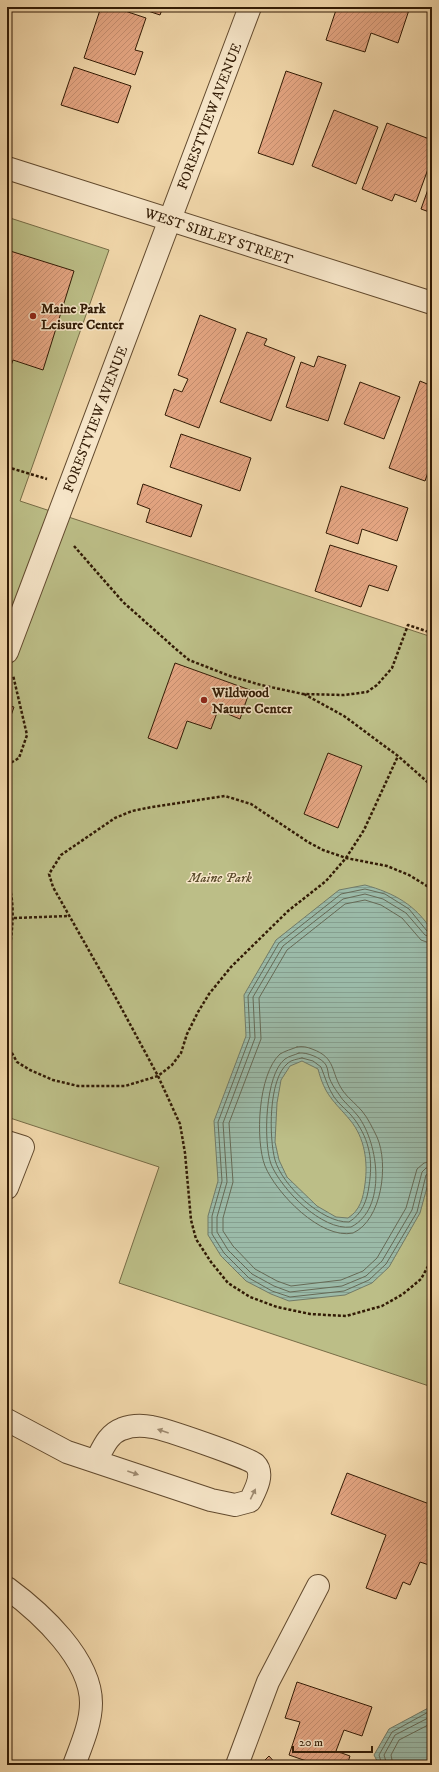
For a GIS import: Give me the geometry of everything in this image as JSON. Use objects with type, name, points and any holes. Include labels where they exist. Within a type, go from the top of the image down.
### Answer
[{"type":"street","name":"FORESTVIEW AVENUE","points":[[8,652],[250,7]]},
{"type":"street","name":"WEST SIBLEY STREET","points":[[7,168],[432,303]]},
{"type":"street","points":[[7,1142],[23,1147],[7,1188]]},
{"type":"street","points":[[7,1420],[67,1452],[211,1500],[235,1505],[250,1501],[257,1486],[260,1474],[256,1464],[241,1457],[154,1428],[138,1425],[122,1429],[112,1435],[104,1445],[96,1461]]},
{"type":"street","points":[[236,1765],[268,1682],[318,1586]]},
{"type":"street","points":[[7,1588],[54,1630],[78,1662],[88,1682],[91,1704],[87,1726],[74,1765]]},
{"type":"path","points":[[7,467],[70,486]]},
{"type":"path","points":[[56,524],[123,602],[176,650],[189,660],[230,676],[304,694],[344,695],[367,692],[392,668],[408,625],[432,633]]},
{"type":"path","points":[[7,765],[19,758],[27,735],[8,652]]},
{"type":"path","points":[[304,694],[344,716],[398,756],[432,786]]},
{"type":"path","points":[[7,1044],[17,1062],[30,1070],[52,1080],[78,1086],[125,1086],[158,1076],[172,1065],[181,1053],[187,1034],[198,1012],[209,994],[231,967],[288,911],[326,881],[346,858],[364,830],[398,756]]},
{"type":"path","points":[[432,889],[409,874],[387,866],[346,858],[323,850],[251,804],[225,796],[132,811],[115,818],[61,855],[49,874],[53,887],[158,1076],[180,1124],[185,1153],[191,1220],[196,1239],[211,1262],[228,1283],[250,1297],[278,1307],[310,1314],[346,1316],[382,1306],[403,1294],[421,1279],[432,1260]]},
{"type":"path","points":[[7,878],[10,888],[14,918],[7,972]]},
{"type":"path","points":[[14,918],[70,916]]},
{"type":"green space","name":"Maine Park","points":[[7,217],[109,250],[20,501],[432,637],[432,1387],[119,1283],[159,1167],[7,1117]]},
{"type":"water","points":[[365,885],[395,896],[419,914],[432,931],[432,1169],[420,1213],[389,1267],[372,1283],[345,1295],[289,1301],[271,1294],[246,1281],[221,1256],[208,1235],[208,1216],[218,1181],[214,1121],[246,1036],[244,995],[276,940],[339,890]],"holes":[[[302,1061],[318,1069],[327,1092],[350,1120],[359,1134],[366,1159],[366,1176],[363,1195],[358,1208],[348,1218],[336,1217],[317,1206],[287,1177],[279,1160],[275,1142],[277,1103],[281,1080],[290,1066]]]},
{"type":"water","points":[[432,1706],[432,1765],[379,1765],[374,1755],[389,1729]]},
{"type":"building","points":[[101,7],[113,7],[146,18],[135,50],[143,52],[135,75],[84,58]]},
{"type":"building","points":[[136,7],[163,7],[160,15]]},
{"type":"building","points":[[337,7],[410,7],[398,43],[371,33],[365,52],[326,40]]},
{"type":"building","points":[[74,67],[131,86],[118,123],[61,105]]},
{"type":"building","points":[[286,71],[322,83],[293,165],[258,153]]},
{"type":"building","points":[[334,110],[378,127],[356,184],[312,166]]},
{"type":"building","points":[[387,123],[432,140],[432,158],[416,202],[395,194],[392,201],[362,189]]},
{"type":"building","points":[[432,178],[432,213],[421,209]]},
{"type":"building","name":"Maine Park Leisure Center","points":[[7,250],[74,271],[43,370],[13,360],[7,377]]},
{"type":"building","points":[[200,315],[236,329],[199,428],[165,415],[174,389],[182,392],[188,379],[178,375]]},
{"type":"building","points":[[247,332],[267,339],[264,345],[295,357],[271,421],[220,402]]},
{"type":"building","points":[[318,356],[346,365],[328,421],[286,407],[301,362],[314,367]]},
{"type":"building","points":[[420,381],[432,386],[432,461],[425,481],[389,468]]},
{"type":"building","points":[[360,382],[400,397],[384,439],[344,424]]},
{"type":"building","points":[[181,434],[251,458],[240,491],[170,467]]},
{"type":"building","points":[[143,484],[202,505],[191,537],[146,522],[150,509],[137,504]]},
{"type":"building","points":[[341,486],[408,508],[397,541],[362,529],[358,544],[326,533]]},
{"type":"building","points":[[330,545],[397,566],[388,591],[369,585],[361,607],[315,591]]},
{"type":"building","name":"Wildwood Nature Center","points":[[175,663],[250,690],[240,719],[218,710],[211,729],[187,721],[177,749],[148,738]]},
{"type":"building","points":[[7,705],[14,707],[7,727]]},
{"type":"building","points":[[328,753],[362,766],[338,828],[304,814]]},
{"type":"building","points":[[347,1473],[432,1505],[432,1566],[420,1562],[410,1585],[403,1582],[396,1599],[366,1588],[386,1535],[331,1514]]},
{"type":"building","points":[[297,1682],[372,1707],[362,1736],[344,1730],[336,1751],[350,1756],[347,1765],[318,1765],[289,1755],[300,1722],[285,1718]]},
{"type":"building","points":[[269,1756],[277,1765],[260,1765]]},
{"type":"place","name":"Maine Park Leisure Center","points":[[33,316]]},
{"type":"place","name":"Wildwood Nature Center","points":[[204,700]]}]
